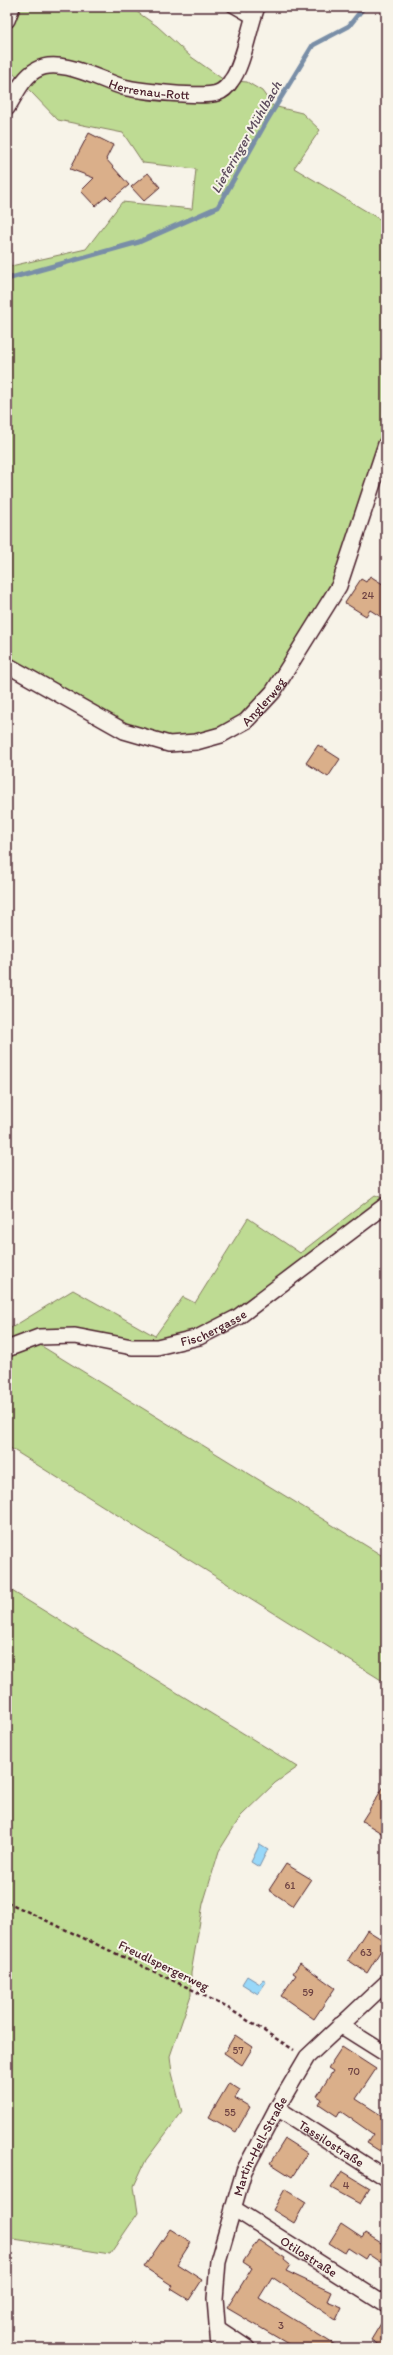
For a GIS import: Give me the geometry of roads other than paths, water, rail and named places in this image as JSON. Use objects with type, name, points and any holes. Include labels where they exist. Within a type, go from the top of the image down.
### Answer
[{"type":"street","points":[[7,20],[12,7]]},
{"type":"street","name":"Herrenau-Rott","points":[[7,108],[21,85],[36,70],[52,66],[70,68],[124,87],[193,95],[217,93],[225,88],[236,75],[254,13]]},
{"type":"street","name":"Anglerweg","points":[[7,665],[124,730],[169,744],[196,742],[221,735],[246,721],[273,692],[339,586],[386,444]]},
{"type":"street","name":"Fischergasse","points":[[7,1349],[46,1337],[76,1336],[132,1347],[150,1347],[199,1337],[238,1317],[386,1205]]},
{"type":"street","name":"Martin-Hell-Straße","points":[[219,2348],[215,2299],[218,2261],[244,2171],[306,2057],[386,1983]]},
{"type":"street","points":[[340,2025],[386,2054]]},
{"type":"street","name":"Tassilostraße","points":[[277,2108],[386,2178]]},
{"type":"street","name":"Otilostraße","points":[[233,2208],[386,2305]]},
{"type":"street","points":[[217,2328],[248,2348]]},
{"type":"lane","points":[[231,7],[254,13]]},
{"type":"water","points":[[260,1844],[268,1849],[259,1867],[251,1862]]},
{"type":"water","points":[[247,1976],[260,1984],[263,1980],[266,1982],[258,1994],[242,1984]]},
{"type":"waterway","name":"Lieferinger Mühlbach","points":[[7,279],[139,242],[218,207],[266,122],[313,45],[349,26],[364,7]]}]
